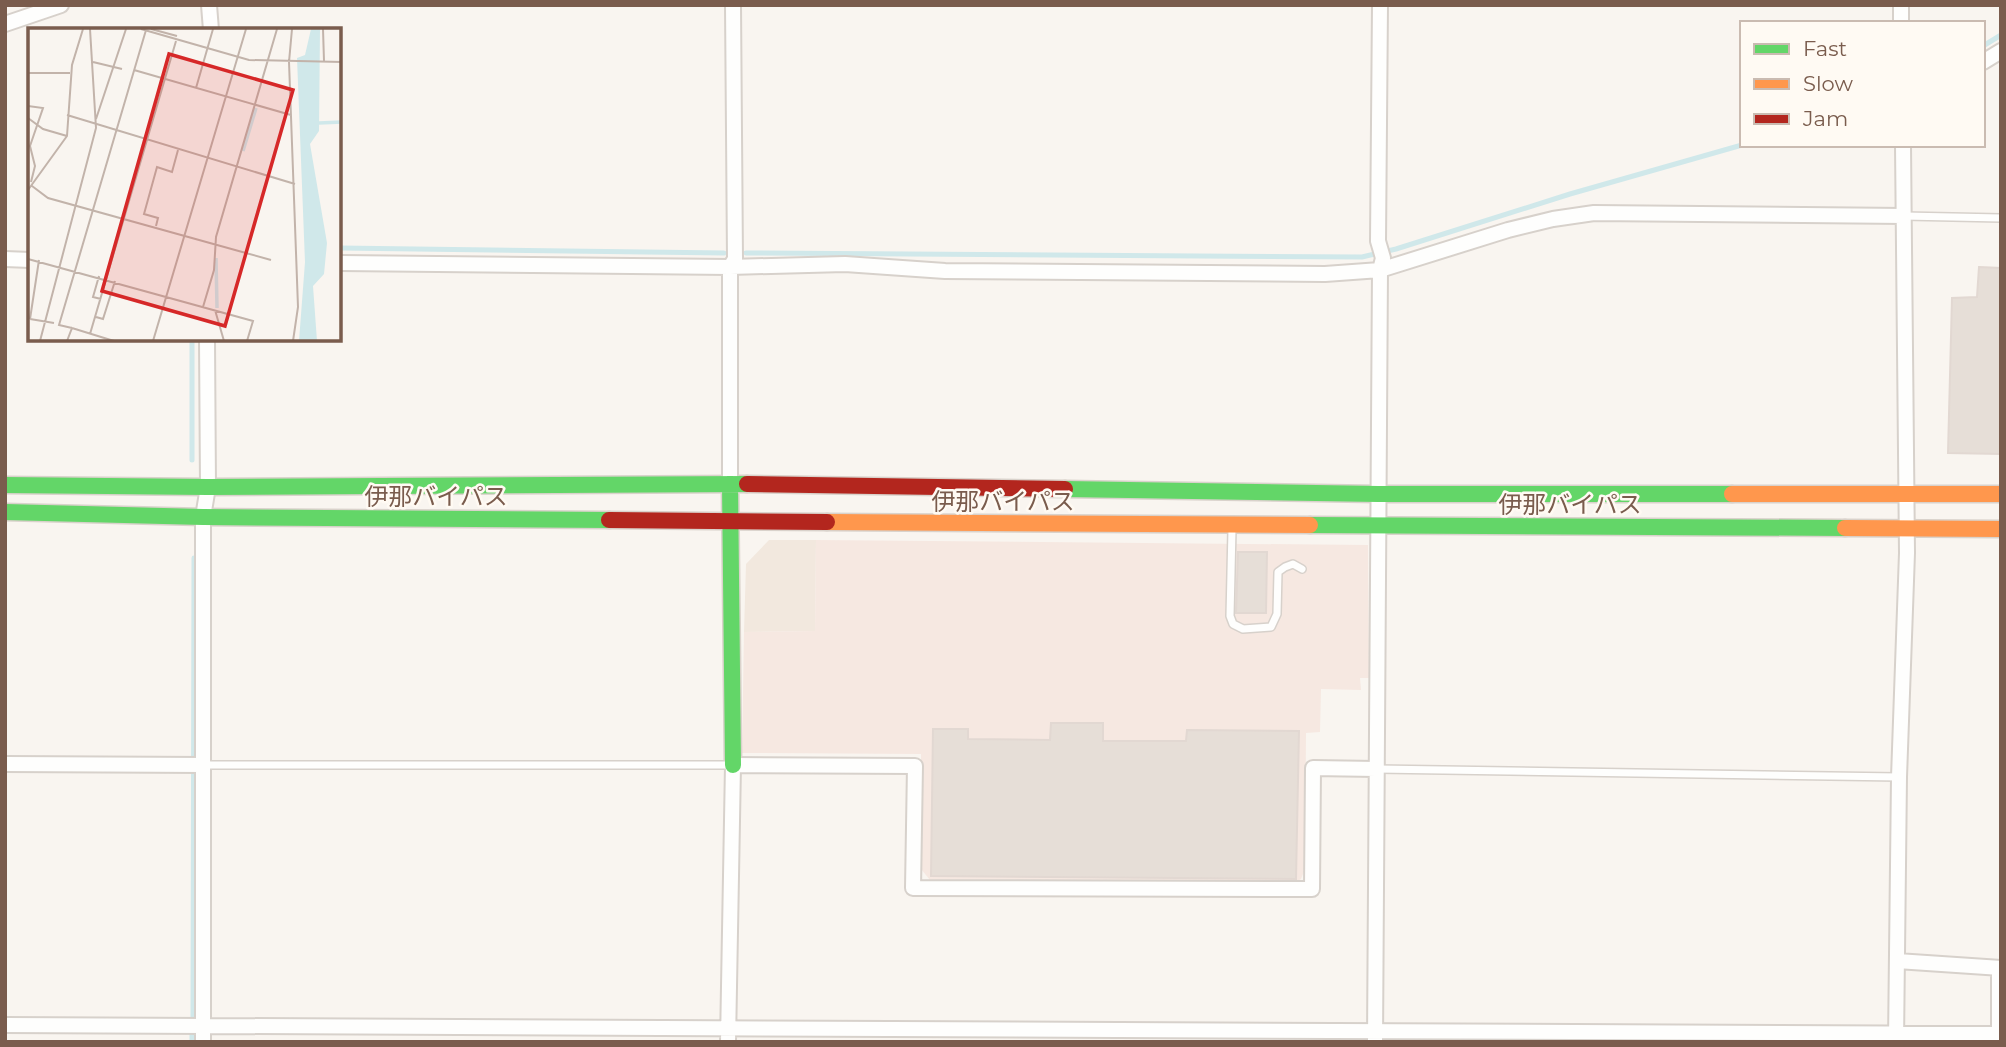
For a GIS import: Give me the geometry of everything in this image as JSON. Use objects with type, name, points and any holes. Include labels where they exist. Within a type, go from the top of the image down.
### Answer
[{"type":"main road","name":"伊那バイパス","points":[[5,485],[730,485],[1378,494],[2001,495]]},
{"type":"main road","points":[[730,485],[733,765]]},
{"type":"main road","name":"伊那バイパス","points":[[5,512],[203,517],[732,522],[2001,529]]},
{"type":"street","points":[[5,24],[61,5]]},
{"type":"street","points":[[209,5],[211,28]]},
{"type":"street","points":[[730,485],[730,267],[735,259],[733,5]]},
{"type":"street","points":[[1375,1037],[1377,527],[1382,264],[1378,241],[1380,5]]},
{"type":"street","points":[[1985,61],[2001,51]]},
{"type":"street","points":[[1896,1038],[1899,777],[1907,528],[1903,147]]},
{"type":"street","points":[[341,263],[730,267],[845,264],[945,271],[1312,274],[1382,264],[1553,219],[1594,213],[1905,216]]},
{"type":"street","points":[[5,259],[28,260]]},
{"type":"street","points":[[202,1042],[203,517],[208,487],[207,341]]},
{"type":"street","points":[[5,764],[204,765]]},
{"type":"street","points":[[728,1036],[733,765],[915,766],[913,888],[1312,889],[1313,768],[1376,769]]},
{"type":"street","points":[[5,1025],[203,1025],[728,1036],[1896,1038],[2000,1034],[2000,968],[1897,961]]},
{"type":"lane","points":[[1905,216],[2001,218]]},
{"type":"lane","points":[[1232,525],[1230,617],[1233,624],[1243,629],[1271,628],[1277,614],[1278,572],[1285,566],[1293,565],[1302,569]]},
{"type":"lane","points":[[204,765],[733,765]]},
{"type":"lane","points":[[1376,769],[1899,777]]},
{"type":"shaded area","points":[[769,540],[816,540],[815,631],[744,632],[746,564]]},
{"type":"shaded area","points":[[816,540],[1368,545],[1369,678],[1360,678],[1361,690],[1321,689],[1320,732],[1306,733],[1305,869],[1301,879],[1296,882],[930,880],[921,869],[921,754],[742,753],[744,632],[815,631]]},
{"type":"building","points":[[1979,267],[2001,268],[2001,454],[1948,453],[1952,298],[1977,297]]},
{"type":"building","points":[[1238,552],[1267,552],[1266,613],[1236,613]]},
{"type":"building","points":[[1051,723],[1103,723],[1103,741],[1186,741],[1187,730],[1299,731],[1296,879],[931,876],[933,729],[968,729],[968,739],[1050,740]]},
{"type":"waterway","points":[[1985,45],[2001,35]]},
{"type":"waterway","points":[[746,253],[1362,257],[1740,146]]},
{"type":"waterway","points":[[341,248],[724,253]]},
{"type":"waterway","points":[[192,341],[192,460]]},
{"type":"waterway","points":[[193,1018],[194,558]]},
{"type":"waterway","points":[[192,1035],[192,1042]]},
{"type":"traffic: fast","points":[[730,484],[733,765]]},
{"type":"traffic: fast","points":[[5,485],[208,487],[747,484]]},
{"type":"traffic: fast","points":[[1065,489],[1378,494],[1732,494]]},
{"type":"traffic: fast","points":[[5,512],[203,517],[609,520]]},
{"type":"traffic: fast","points":[[1310,525],[1845,528]]},
{"type":"traffic: slow","points":[[1732,494],[2001,494]]},
{"type":"traffic: slow","points":[[827,522],[1310,525]]},
{"type":"traffic: slow","points":[[1845,528],[2001,529]]},
{"type":"traffic: jam","points":[[747,484],[1065,489]]},
{"type":"traffic: jam","points":[[609,520],[827,522]]}]
